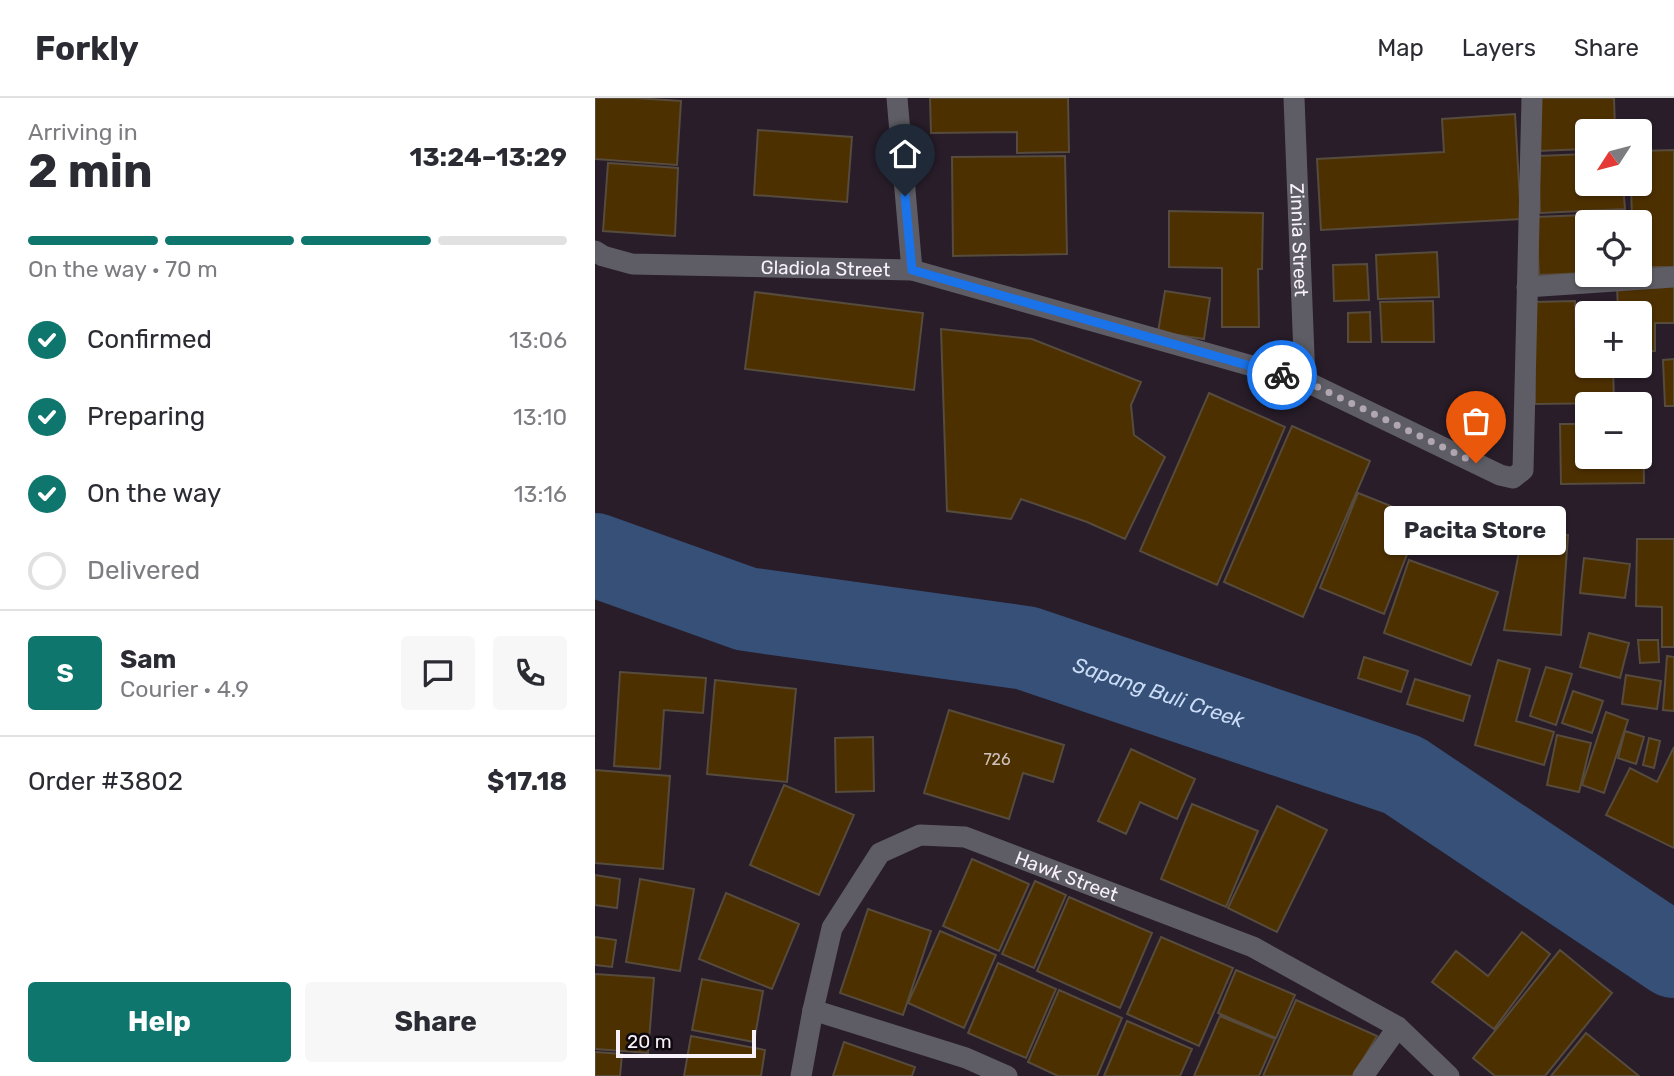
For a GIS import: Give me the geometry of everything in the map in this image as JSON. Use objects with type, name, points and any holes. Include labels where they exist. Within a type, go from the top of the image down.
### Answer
[{"type":"street","points":[[897,98],[912,270]]},
{"type":"street","name":"Zinnia Street","points":[[1294,98],[1305,381]]},
{"type":"street","points":[[1532,98],[1527,287],[1674,277]]},
{"type":"street","name":"Gladiola Street","points":[[595,251],[632,264],[912,270],[1305,381],[1500,475],[1513,478],[1523,470],[1527,287]]},
{"type":"street","name":"Hawk Street","points":[[801,1076],[832,928],[880,853],[920,835],[965,837],[1252,947],[1398,1027],[1449,1076]]},
{"type":"street","points":[[813,1010],[966,1058],[1007,1076]]},
{"type":"street","points":[[1363,1076],[1398,1027]]},
{"type":"building","points":[[595,98],[681,101],[677,165],[595,159]]},
{"type":"building","points":[[930,98],[1068,98],[1069,152],[1017,153],[1017,132],[931,133]]},
{"type":"building","points":[[1535,98],[1614,98],[1615,119],[1575,119],[1575,149],[1537,151]]},
{"type":"building","points":[[1515,114],[1521,219],[1321,230],[1317,159],[1444,152],[1442,119]]},
{"type":"building","points":[[758,130],[852,137],[847,202],[754,195]]},
{"type":"building","points":[[1674,150],[1674,267],[1652,267],[1652,210],[1632,210],[1631,196],[1652,196],[1652,151]]},
{"type":"building","points":[[1575,154],[1575,196],[1624,196],[1625,209],[1540,213],[1538,156]]},
{"type":"building","points":[[1065,156],[1067,254],[953,256],[952,157]]},
{"type":"building","points":[[608,163],[678,168],[675,236],[603,231]]},
{"type":"building","points":[[1169,211],[1263,213],[1262,269],[1258,269],[1259,327],[1222,327],[1222,268],[1169,267]]},
{"type":"building","points":[[1575,215],[1575,274],[1539,275],[1536,217]]},
{"type":"building","points":[[1437,252],[1439,297],[1378,299],[1376,255]]},
{"type":"building","points":[[1367,264],[1369,300],[1334,301],[1333,265]]},
{"type":"building","points":[[1652,284],[1674,284],[1674,323],[1655,323],[1655,351],[1652,351],[1652,301],[1618,301],[1617,287],[1652,287]]},
{"type":"building","points":[[1165,291],[1210,298],[1204,339],[1158,332]]},
{"type":"building","points":[[755,292],[923,313],[914,390],[745,369]]},
{"type":"building","points":[[1433,301],[1434,342],[1382,342],[1380,302]]},
{"type":"building","points":[[1575,301],[1575,378],[1613,378],[1614,392],[1575,392],[1575,403],[1535,404],[1534,302]]},
{"type":"building","points":[[1370,312],[1371,342],[1348,342],[1348,313]]},
{"type":"building","points":[[941,329],[1032,339],[1141,382],[1131,405],[1134,435],[1165,457],[1125,539],[1087,522],[1021,499],[1011,519],[947,511]]},
{"type":"building","points":[[1674,359],[1674,406],[1665,406],[1663,360]]},
{"type":"building","points":[[1209,393],[1285,427],[1217,585],[1140,551]]},
{"type":"building","points":[[1560,424],[1575,424],[1575,469],[1644,469],[1644,483],[1561,484]]},
{"type":"building","points":[[1292,426],[1370,461],[1303,617],[1224,582]]},
{"type":"building","points":[[1358,493],[1421,518],[1384,614],[1320,588]]},
{"type":"building","points":[[1523,531],[1568,535],[1561,635],[1504,630]]},
{"type":"building","points":[[1637,539],[1674,539],[1674,647],[1662,647],[1662,607],[1636,606]]},
{"type":"building","points":[[1584,558],[1630,564],[1625,598],[1580,593]]},
{"type":"building","points":[[1409,560],[1498,592],[1471,665],[1384,633]]},
{"type":"building","points":[[1589,633],[1629,643],[1620,678],[1580,667]]},
{"type":"building","points":[[1638,640],[1658,640],[1659,662],[1640,663]]},
{"type":"building","points":[[1667,656],[1674,657],[1674,711],[1663,710]]},
{"type":"building","points":[[1364,657],[1408,671],[1401,692],[1358,678]]},
{"type":"building","points":[[1498,660],[1530,669],[1516,721],[1554,732],[1544,765],[1475,745]]},
{"type":"building","points":[[1546,667],[1572,674],[1556,725],[1530,716]]},
{"type":"building","points":[[620,672],[706,678],[703,713],[664,710],[660,769],[614,766]]},
{"type":"building","points":[[1626,675],[1661,681],[1657,709],[1622,704]]},
{"type":"building","points":[[1415,679],[1470,696],[1463,721],[1407,704]]},
{"type":"building","points":[[715,680],[796,689],[787,782],[707,774]]},
{"type":"building","points":[[1573,691],[1603,701],[1592,733],[1562,723]]},
{"type":"building","points":[[949,710],[1064,745],[1053,782],[1023,773],[1009,819],[924,793]]},
{"type":"building","points":[[1606,712],[1628,720],[1604,793],[1582,785]]},
{"type":"building","points":[[1625,731],[1644,737],[1636,764],[1618,758]]},
{"type":"building","points":[[1557,735],[1591,743],[1579,792],[1547,785]]},
{"type":"building","points":[[873,737],[874,791],[836,792],[835,738]]},
{"type":"building","points":[[1649,738],[1660,741],[1654,768],[1643,765]]},
{"type":"building","points":[[1674,747],[1674,848],[1606,815],[1630,768],[1657,782]]},
{"type":"building","points":[[1131,749],[1195,779],[1177,819],[1140,802],[1126,834],[1098,821]]},
{"type":"building","points":[[595,770],[670,776],[663,869],[595,863]]},
{"type":"building","points":[[784,785],[854,815],[819,895],[750,865]]},
{"type":"building","points":[[1192,804],[1258,831],[1226,907],[1161,879]]},
{"type":"building","points":[[1277,806],[1327,830],[1277,932],[1228,908]]},
{"type":"building","points":[[972,859],[1029,884],[999,951],[943,926]]},
{"type":"building","points":[[595,875],[620,879],[617,908],[595,905]]},
{"type":"building","points":[[640,879],[694,889],[680,971],[626,962]]},
{"type":"building","points":[[1035,881],[1066,895],[1034,968],[1002,954]]},
{"type":"building","points":[[726,893],[799,924],[772,989],[699,959]]},
{"type":"building","points":[[1069,897],[1152,933],[1120,1008],[1037,971]]},
{"type":"building","points":[[868,909],[931,931],[903,1015],[840,993]]},
{"type":"building","points":[[940,931],[996,955],[964,1028],[908,1003]]},
{"type":"building","points":[[1522,932],[1550,954],[1494,1029],[1432,982],[1456,951],[1488,976]]},
{"type":"building","points":[[595,937],[616,940],[612,967],[595,965]]},
{"type":"building","points":[[1161,937],[1233,968],[1199,1046],[1127,1014]]},
{"type":"building","points":[[1560,950],[1612,993],[1545,1076],[1495,1076],[1473,1058]]},
{"type":"building","points":[[998,963],[1056,989],[1026,1058],[968,1033]]},
{"type":"building","points":[[1236,970],[1295,995],[1276,1038],[1218,1013]]},
{"type":"building","points":[[595,974],[654,978],[648,1053],[595,1049]]},
{"type":"building","points":[[702,979],[763,991],[754,1042],[692,1030]]},
{"type":"building","points":[[1059,990],[1122,1018],[1097,1076],[1058,1076],[1028,1062]]},
{"type":"building","points":[[1296,1000],[1377,1036],[1353,1076],[1263,1076]]},
{"type":"building","points":[[1220,1016],[1275,1039],[1259,1076],[1194,1076]]},
{"type":"building","points":[[1127,1021],[1192,1049],[1180,1076],[1104,1076]]},
{"type":"building","points":[[1586,1033],[1639,1076],[1551,1076]]},
{"type":"building","points":[[691,1036],[765,1050],[761,1076],[684,1076]]},
{"type":"building","points":[[844,1042],[915,1067],[912,1076],[833,1076]]},
{"type":"building","points":[[595,1052],[622,1054],[620,1076],[595,1076]]},
{"type":"waterway","name":"Sapang Buli Creek","points":[[595,555],[746,609],[1026,648],[1403,775],[1674,956]]},
{"type":"way so far","points":[[1282,375],[1305,381],[1476,463]]},
{"type":"place","name":"Pacita Store","points":[[1476,463]]},
{"type":"route","points":[[905,196],[912,270],[1282,375]]}]
